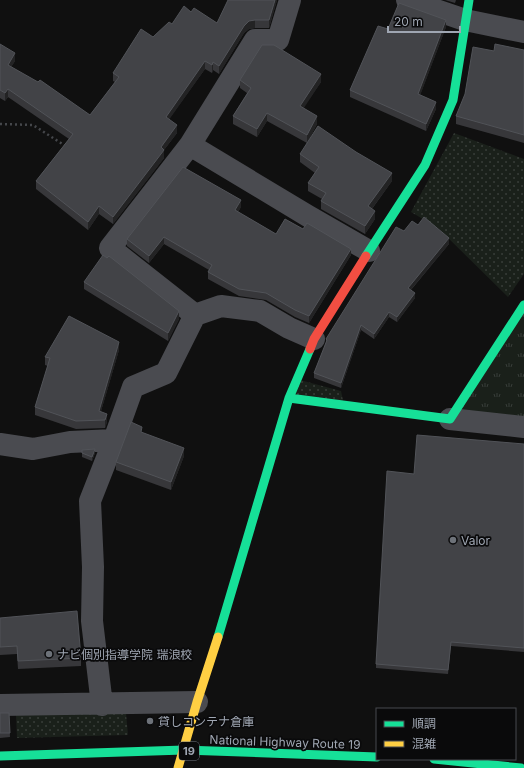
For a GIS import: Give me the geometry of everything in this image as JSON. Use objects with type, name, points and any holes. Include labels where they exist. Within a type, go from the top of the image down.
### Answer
[{"type":"main road","points":[[178,768],[197,702],[225,617],[289,398],[314,340],[369,251],[425,165],[453,100],[467,10]]},
{"type":"main road","points":[[289,398],[450,419],[524,305]]},
{"type":"main road","name":"National Highway Route 19","points":[[0,756],[184,750],[376,757]]},
{"type":"main road","points":[[444,760],[521,768]]},
{"type":"street","points":[[195,315],[110,248],[190,145],[255,40],[278,40],[290,0]]},
{"type":"street","points":[[407,0],[467,10],[524,32]]},
{"type":"street","points":[[190,145],[369,251]]},
{"type":"street","points":[[102,705],[92,621],[93,567],[90,501],[134,387],[166,373],[195,315],[221,306],[260,311],[289,328],[314,340]]},
{"type":"street","points":[[450,419],[524,427]]},
{"type":"street","points":[[0,444],[33,449],[70,442],[114,440]]},
{"type":"street","points":[[0,705],[102,705],[197,702]]},
{"type":"path","points":[[0,124],[33,125],[71,150]]},
{"type":"green space","points":[[454,133],[524,159],[524,274],[508,297],[438,228],[411,212]]},
{"type":"green space","points":[[524,304],[524,427],[450,419]]},
{"type":"green space","points":[[300,380],[341,391],[344,405],[289,398]]},
{"type":"green space","points":[[126,713],[128,735],[17,738],[16,715]]},
{"type":"building","points":[[228,0],[275,0],[269,20],[249,21],[244,26],[219,66],[213,62],[212,65],[205,61],[166,117],[177,125],[161,147],[164,150],[113,217],[99,206],[88,222],[36,181],[73,134],[8,89],[5,93],[0,90],[0,44],[15,53],[8,65],[38,82],[40,80],[90,115],[119,77],[113,73],[141,29],[153,37],[169,22],[172,24],[184,6],[191,12],[194,8],[217,23]]},
{"type":"building","points":[[399,3],[446,20],[418,94],[436,102],[426,124],[350,90],[378,26],[388,29]]},
{"type":"building","points":[[495,44],[524,50],[524,135],[456,116],[465,94],[473,47],[494,51]]},
{"type":"building","points":[[262,45],[274,45],[321,74],[300,106],[317,116],[307,135],[267,113],[257,129],[233,116],[251,88],[240,80]]},
{"type":"building","points":[[318,126],[356,152],[392,173],[368,206],[375,211],[365,226],[321,201],[326,193],[308,183],[319,167],[300,154]]},
{"type":"building","points":[[183,167],[241,200],[235,210],[276,234],[285,219],[303,229],[307,223],[351,249],[309,316],[295,310],[266,293],[239,289],[208,272],[212,265],[164,237],[149,256],[127,239]]},
{"type":"building","points":[[424,217],[449,238],[408,288],[415,293],[397,317],[389,312],[374,334],[361,325],[341,383],[314,373],[327,340],[326,339],[396,227],[404,231],[412,221],[418,225]]},
{"type":"building","points":[[103,255],[107,258],[109,256],[179,311],[168,333],[84,282]]},
{"type":"building","points":[[69,316],[119,342],[99,411],[107,414],[105,420],[76,421],[35,407],[50,358],[45,357]]},
{"type":"building","points":[[131,422],[142,427],[141,432],[184,448],[171,482],[116,462]]},
{"type":"building","name":"Valor","points":[[417,435],[524,444],[524,648],[451,642],[448,670],[376,664],[387,471],[414,474]]},
{"type":"building","points":[[95,449],[92,457],[82,453],[82,450]]},
{"type":"building","name":"ナビ個別指導学院 瑞浪校","points":[[77,611],[81,658],[18,661],[17,646],[0,647],[0,618]]},
{"type":"building","points":[[0,713],[9,713],[10,733],[0,733]]},
{"type":"traffic: fast","points":[[366,256],[425,165],[453,100],[469,0]]},
{"type":"traffic: fast","points":[[289,398],[450,419],[524,305]]},
{"type":"traffic: fast","points":[[218,637],[289,398],[310,349]]},
{"type":"traffic: fast","points":[[0,756],[184,750],[376,757]]},
{"type":"traffic: fast","points":[[444,760],[521,768]]},
{"type":"traffic: slow","points":[[178,768],[218,637]]},
{"type":"traffic: jam","points":[[310,349],[314,339],[366,256]]},
{"type":"place","name":"Valor","points":[[453,540]]},
{"type":"place","name":"ナビ個別指導学院 瑞浪校","points":[[49,654]]},
{"type":"place","name":"貸しコンテナ倉庫","points":[[150,721]]}]
